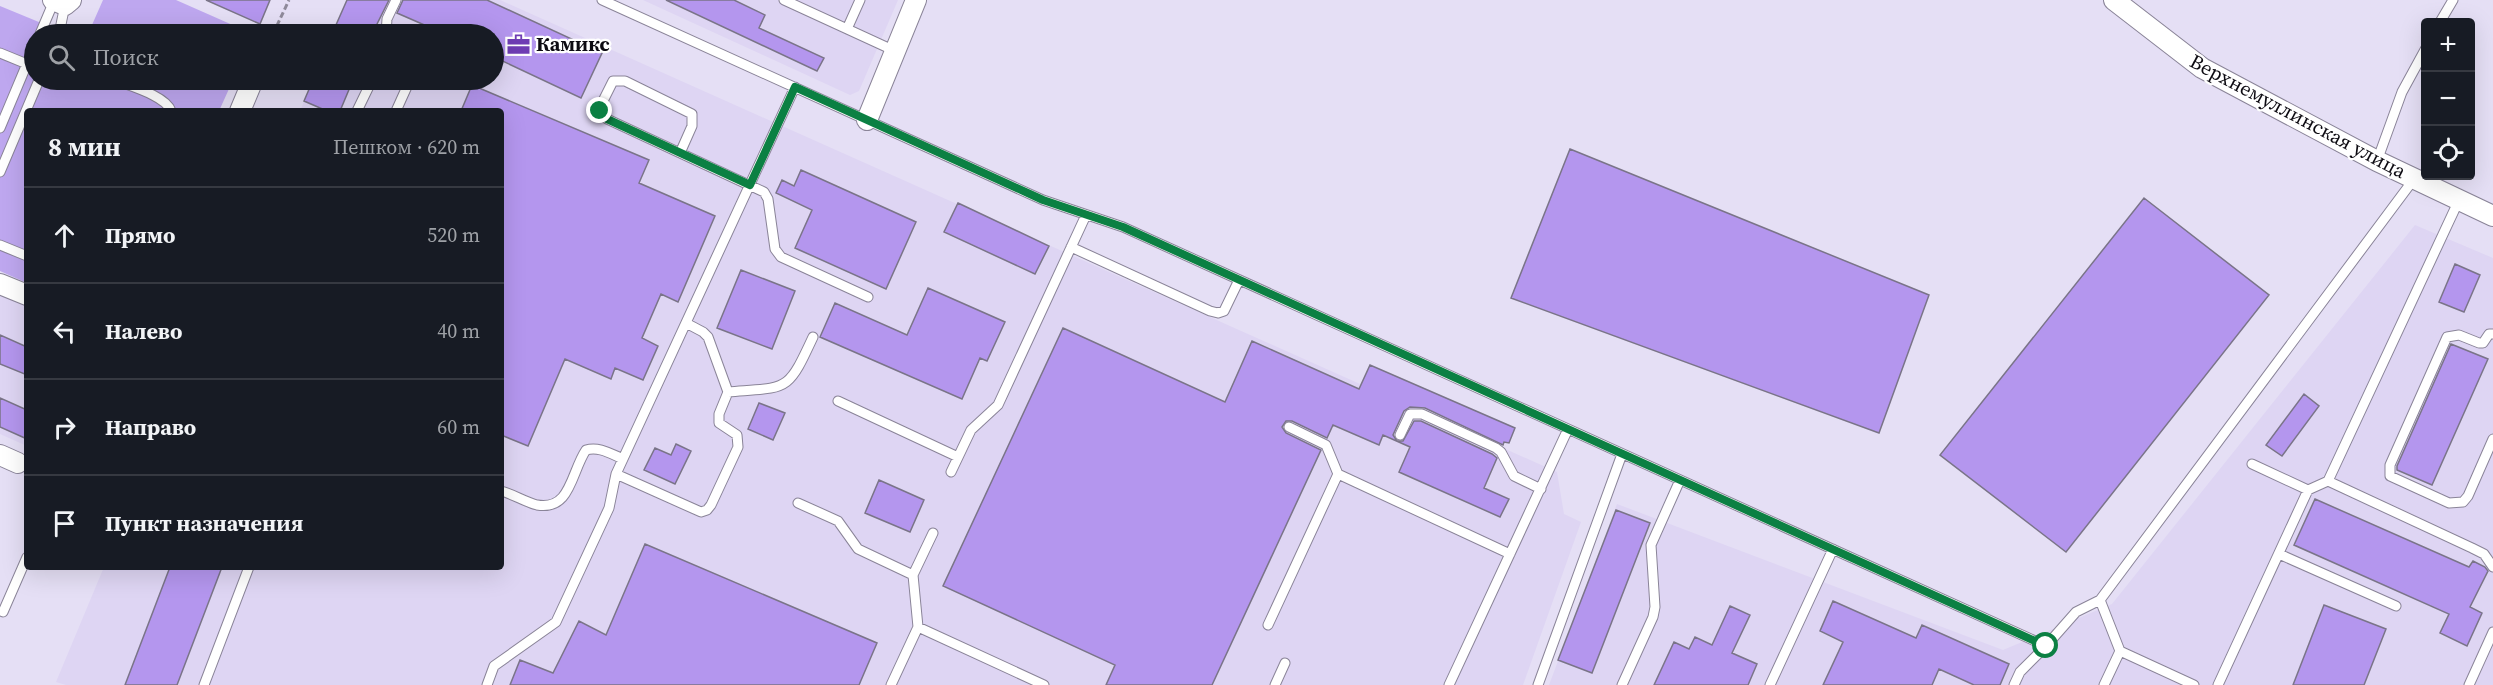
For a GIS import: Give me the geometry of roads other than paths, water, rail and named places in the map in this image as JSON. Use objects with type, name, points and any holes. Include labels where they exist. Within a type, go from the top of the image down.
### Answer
[{"type":"street","points":[[867,120],[916,0]]},
{"type":"street","name":"Верхнемуллинская улица","points":[[2114,0],[2202,68],[2377,161],[2493,216]]},
{"type":"street","points":[[241,108],[249,90]]},
{"type":"street","points":[[0,284],[24,294]]},
{"type":"street","points":[[0,455],[18,463]]},
{"type":"lane","points":[[387,24],[396,0]]},
{"type":"lane","points":[[602,0],[1043,200],[1123,227],[2046,646]]},
{"type":"lane","points":[[626,11],[627,0]]},
{"type":"lane","points":[[784,0],[895,51]]},
{"type":"lane","points":[[847,29],[860,0]]},
{"type":"lane","points":[[2442,18],[2453,0]]},
{"type":"lane","points":[[46,24],[61,1]]},
{"type":"lane","points":[[59,24],[61,1]]},
{"type":"lane","points":[[0,52],[24,63]]},
{"type":"lane","points":[[2377,161],[2402,92],[2421,57]]},
{"type":"lane","points":[[0,128],[24,71]]},
{"type":"lane","points":[[680,153],[692,126],[692,114],[625,81],[613,81],[601,105],[602,115],[680,153],[764,192],[768,199],[775,249],[781,256],[868,297]]},
{"type":"lane","points":[[487,685],[494,666],[556,622],[609,508],[616,474],[622,459],[795,87]]},
{"type":"lane","points":[[27,108],[35,90]]},
{"type":"lane","points":[[139,90],[161,99],[170,108]]},
{"type":"lane","points":[[358,108],[367,90]]},
{"type":"lane","points":[[397,108],[405,90]]},
{"type":"lane","points":[[0,172],[24,115]]},
{"type":"lane","points":[[2014,685],[2020,672],[2076,612],[2100,600],[2414,179]]},
{"type":"lane","points":[[2218,685],[2308,490],[2328,481],[2459,200]]},
{"type":"lane","points":[[951,472],[971,430],[998,405],[1086,215]]},
{"type":"lane","points":[[0,245],[24,255]]},
{"type":"lane","points":[[1071,247],[1218,313],[1224,311],[1239,280]]},
{"type":"lane","points":[[616,474],[694,510],[707,510],[738,447],[737,435],[719,423],[718,419],[729,392],[708,337],[686,323]]},
{"type":"lane","points":[[2493,334],[2488,334],[2483,343],[2459,335],[2447,337],[2390,465],[2390,476],[2449,503],[2463,502],[2468,496],[2493,440]]},
{"type":"lane","points":[[729,392],[773,388],[791,380],[813,337]]},
{"type":"lane","points":[[838,401],[958,457]]},
{"type":"lane","points":[[1400,435],[1410,414],[1422,414],[1496,448],[1501,452],[1514,476],[1541,489]]},
{"type":"lane","points":[[1289,427],[1326,445],[1338,474],[1510,554]]},
{"type":"lane","points":[[1449,685],[1568,429]]},
{"type":"lane","points":[[504,492],[535,504],[549,506],[559,503],[565,495],[586,450],[592,448],[602,450],[622,459]]},
{"type":"lane","points":[[1538,685],[1622,454]]},
{"type":"lane","points":[[2252,464],[2308,490]]},
{"type":"lane","points":[[1268,625],[1338,474]]},
{"type":"lane","points":[[1622,685],[1653,617],[1651,545],[1680,480]]},
{"type":"lane","points":[[2328,481],[2484,554],[2493,567]]},
{"type":"lane","points":[[798,503],[838,521],[858,549],[914,575]]},
{"type":"lane","points":[[891,685],[918,627],[914,575],[933,533]]},
{"type":"lane","points":[[1770,685],[1833,549]]},
{"type":"lane","points":[[2279,554],[2396,606]]},
{"type":"lane","points":[[3,612],[24,563]]},
{"type":"lane","points":[[204,685],[248,570]]},
{"type":"lane","points":[[2100,600],[2120,651],[2194,685]]},
{"type":"lane","points":[[918,627],[1044,685]]},
{"type":"lane","points":[[2469,685],[2493,632]]},
{"type":"lane","points":[[2104,685],[2120,651]]},
{"type":"lane","points":[[1275,685],[1285,663]]},
{"type":"place","name":"Камикс","points":[[518,44]]}]
